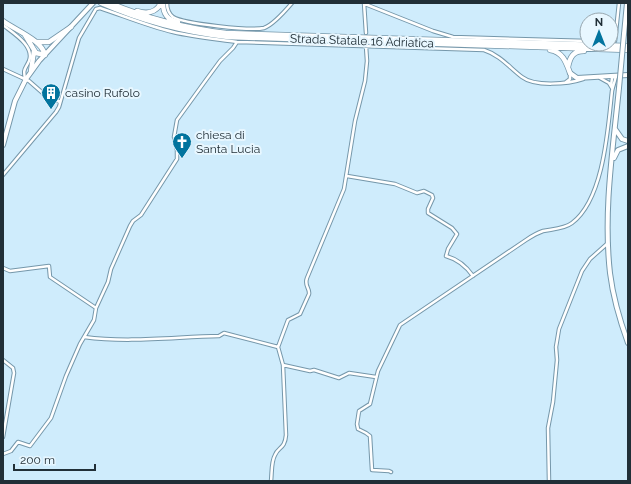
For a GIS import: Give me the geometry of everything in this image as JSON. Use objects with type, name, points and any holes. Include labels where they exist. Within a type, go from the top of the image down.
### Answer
[{"type":"highway","name":"Strada Statale 16 Adriatica","points":[[101,3],[134,17],[158,24],[214,36],[579,48]]},
{"type":"highway","name":"Strada Statale 16 Adriatica","points":[[110,3],[147,17],[175,25],[204,30],[253,35],[628,46]]},
{"type":"highway","points":[[114,3],[144,12],[149,12],[156,9],[162,3]]},
{"type":"highway","points":[[162,3],[164,12],[169,19],[174,22],[194,26],[204,30]]},
{"type":"highway","points":[[3,21],[36,42],[42,47],[45,55]]},
{"type":"highway","points":[[36,42],[49,42],[71,27]]},
{"type":"highway","points":[[25,35],[34,51],[45,55]]},
{"type":"highway","points":[[521,46],[557,52],[563,57],[570,73]]},
{"type":"highway","points":[[31,71],[34,51]]},
{"type":"highway","points":[[568,67],[570,57],[575,52],[579,51]]},
{"type":"main road","points":[[3,145],[15,101],[31,71],[93,3]]},
{"type":"main road","points":[[627,3],[608,210],[608,244],[610,274],[614,295],[621,325],[628,343]]},
{"type":"main road","points":[[570,73],[577,78],[583,79],[628,75]]},
{"type":"main road","points":[[615,128],[622,139]]},
{"type":"main road","points":[[614,142],[622,139],[628,141]]},
{"type":"main road","points":[[614,142],[626,146]]},
{"type":"main road","points":[[612,164],[618,150],[626,146]]},
{"type":"street","points":[[168,3],[168,11],[172,16],[186,21],[218,27],[265,28],[292,3]]},
{"type":"street","points":[[366,33],[364,4],[453,37],[579,41]]},
{"type":"street","points":[[3,175],[56,112],[79,38],[96,9],[100,8],[173,32],[237,42],[484,50],[497,56],[527,81],[554,84],[583,79]]},
{"type":"street","points":[[3,25],[23,41],[29,50],[29,60],[24,70],[26,79]]},
{"type":"street","points":[[3,454],[11,451],[18,442],[30,446],[52,418],[66,376],[80,344],[94,320],[96,308],[130,226],[135,219],[141,215],[176,159],[177,150],[174,137],[177,120],[220,61],[237,42]]},
{"type":"street","points":[[271,481],[275,453],[282,447],[286,440],[283,365],[278,348],[288,320],[300,314],[309,294],[306,286],[307,278],[326,229],[340,200],[347,176],[355,121],[365,81],[367,61],[366,46]]},
{"type":"street","points":[[3,69],[26,79],[45,94],[60,102]]},
{"type":"street","points":[[564,83],[570,79],[570,73]]},
{"type":"street","points":[[391,472],[372,470],[370,436],[357,426],[359,411],[370,404],[378,371],[400,325],[537,233],[571,225],[584,211],[590,201],[598,181],[610,118],[612,88],[616,76]]},
{"type":"street","points":[[598,77],[607,81],[612,88]]},
{"type":"street","points":[[347,176],[395,184],[417,193],[424,191],[432,195],[433,198],[428,209],[428,213],[452,228],[457,234],[447,250],[446,256],[457,260],[473,276]]},
{"type":"street","points":[[549,481],[548,428],[553,402],[559,330],[582,271],[590,259],[608,244]]},
{"type":"street","points":[[3,268],[10,271],[50,266],[50,277],[96,308]]},
{"type":"street","points":[[84,337],[124,340],[219,336],[224,333],[278,348]]},
{"type":"street","points":[[3,360],[13,368],[14,373],[3,438]]},
{"type":"street","points":[[283,365],[310,371],[314,370],[339,378],[349,373],[376,377]]},
{"type":"place","name":"casino Rufolo","points":[[51,110]]},
{"type":"place","name":"chiesa di Santa Lucia","points":[[182,159]]}]
